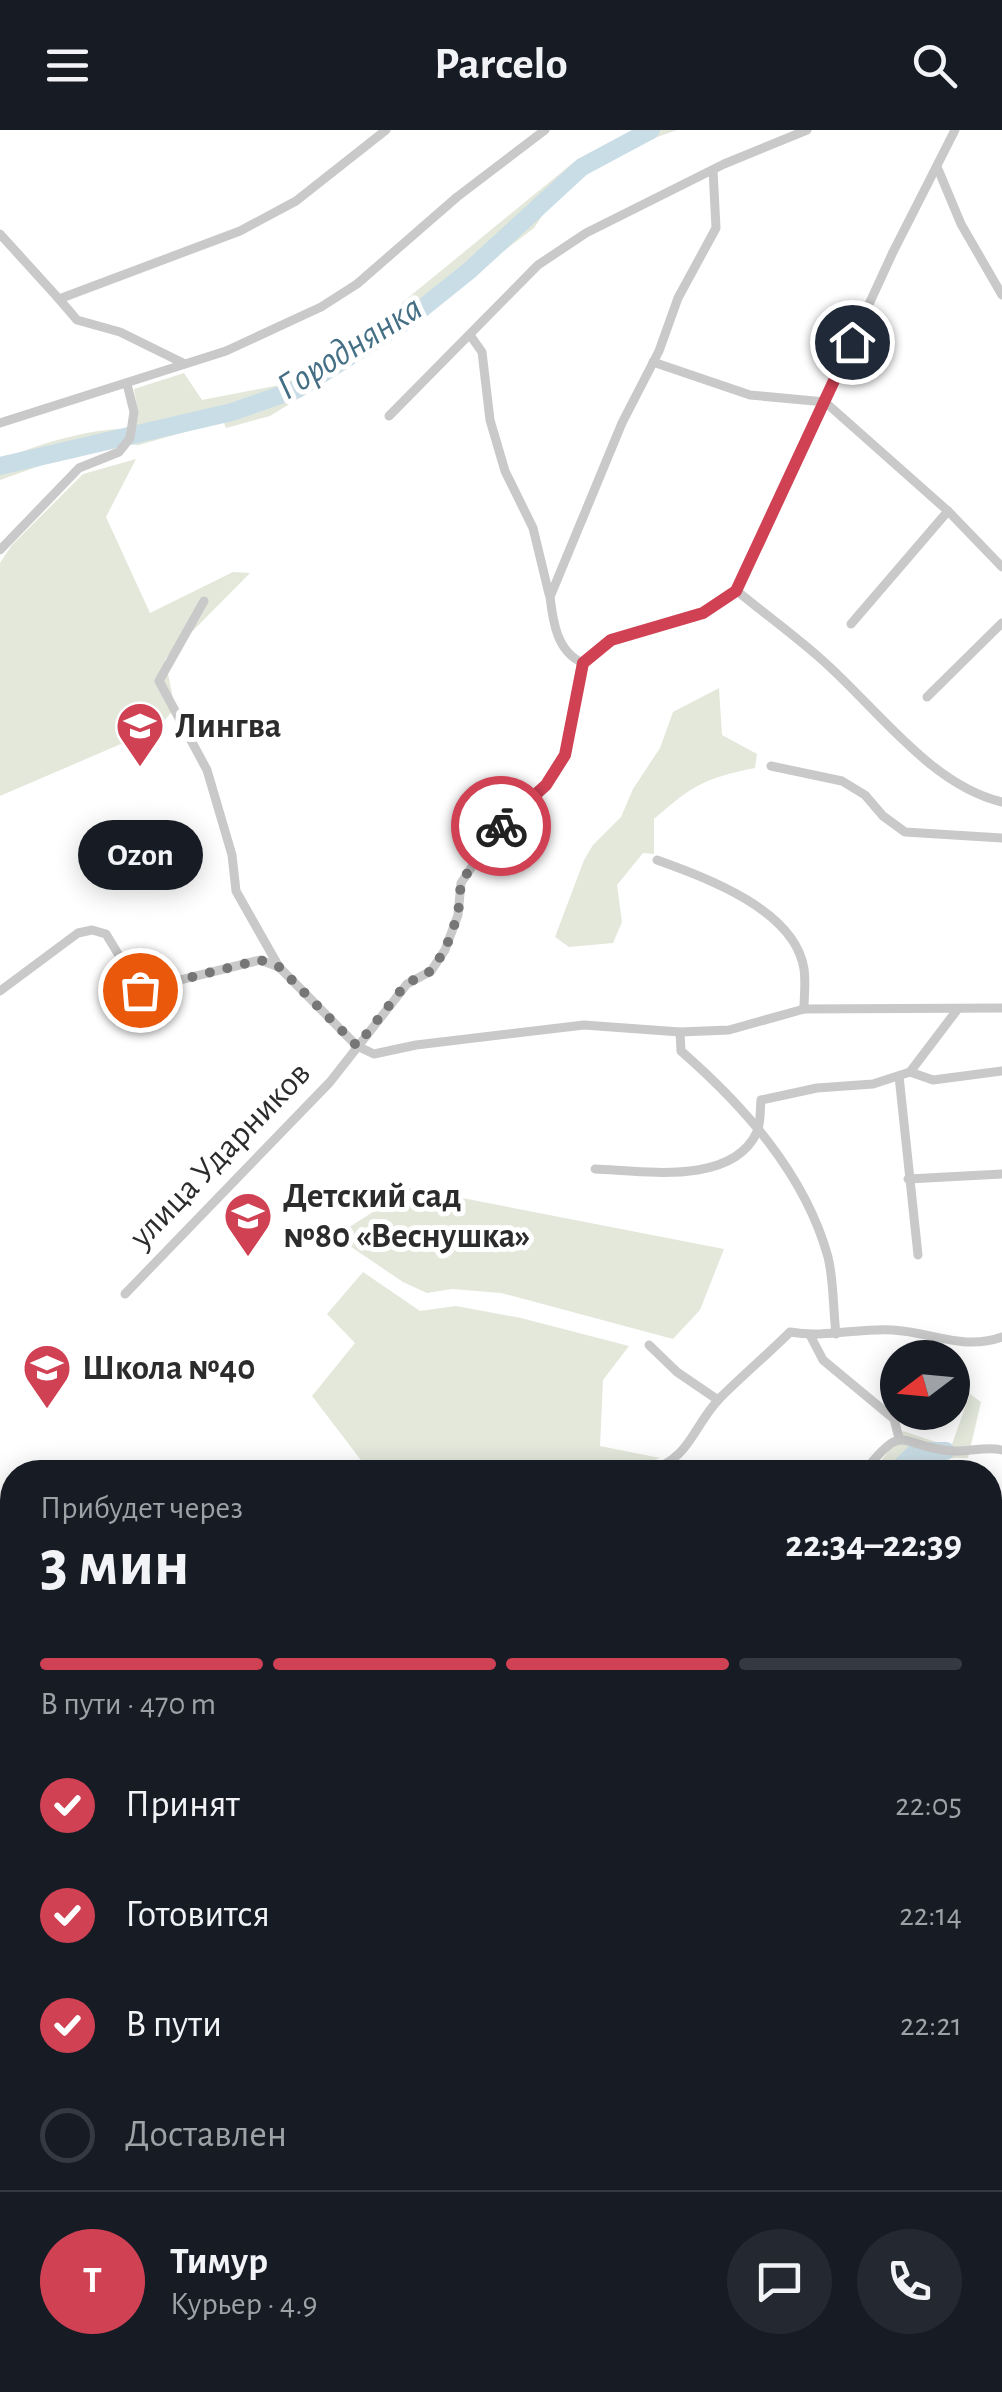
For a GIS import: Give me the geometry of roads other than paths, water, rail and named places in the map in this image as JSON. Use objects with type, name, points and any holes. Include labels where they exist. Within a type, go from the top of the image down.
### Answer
[{"type":"street","points":[[59,299],[240,231],[296,201],[386,130]]},
{"type":"street","points":[[0,423],[226,351],[321,307],[346,292],[545,130]]},
{"type":"street","points":[[389,416],[538,265],[586,232],[713,170],[807,130]]},
{"type":"street","points":[[204,602],[159,681],[207,770],[232,855],[236,891],[279,967],[357,1046],[406,984],[431,971],[445,950],[458,915],[461,882],[496,830],[546,785],[565,755],[583,663],[611,640],[703,613],[736,591],[892,252],[955,130]]},
{"type":"street","points":[[938,169],[961,224],[1002,296]]},
{"type":"street","points":[[550,597],[622,423],[654,362],[678,298],[716,228],[713,170]]},
{"type":"street","points":[[0,234],[77,320],[120,332],[183,363]]},
{"type":"street","points":[[470,335],[482,352],[490,420],[505,470],[533,528],[553,626],[570,658],[583,663]]},
{"type":"street","points":[[654,362],[750,395],[825,402],[948,512],[1002,567]]},
{"type":"street","points":[[0,550],[80,468],[119,452],[130,438],[134,412],[127,384]]},
{"type":"street","points":[[851,624],[948,512]]},
{"type":"street","points":[[736,591],[821,659],[946,778],[978,796],[1002,802]]},
{"type":"street","points":[[928,698],[1002,623]]},
{"type":"street","points":[[771,766],[842,781],[866,796],[883,816],[905,832],[1002,838]]},
{"type":"street","points":[[657,860],[688,871],[776,917],[796,946],[804,970],[804,1009]]},
{"type":"street","points":[[0,991],[78,933],[92,930],[106,934],[140,990],[260,960],[279,967]]},
{"type":"street","name":"улица Ударников","points":[[125,1294],[290,1126],[357,1046],[374,1054],[416,1044],[584,1024],[680,1032],[729,1030],[804,1009],[1002,1008]]},
{"type":"street","points":[[596,1169],[689,1173],[737,1157],[758,1131],[761,1100],[817,1088],[873,1084],[910,1072],[957,1010]]},
{"type":"street","points":[[680,1032],[681,1051],[707,1073],[774,1146],[804,1198],[828,1258],[836,1334]]},
{"type":"street","points":[[910,1072],[932,1080],[1002,1071]]},
{"type":"street","points":[[899,1076],[918,1256]]},
{"type":"street","points":[[908,1179],[1002,1174]]},
{"type":"street","points":[[673,1460],[691,1443],[718,1400],[790,1332],[810,1336],[893,1330],[966,1344],[1002,1338]]},
{"type":"street","points":[[810,1336],[822,1360],[894,1419],[899,1438]]},
{"type":"street","points":[[649,1345],[677,1372],[718,1400]]},
{"type":"street","points":[[873,1460],[886,1444],[899,1438],[952,1451],[1002,1450]]},
{"type":"waterway","name":"Городнянка","points":[[0,466],[232,412],[298,389],[409,319],[470,270],[582,167],[651,130]]},
{"type":"waterway","points":[[908,1460],[917,1451],[946,1451]]},
{"type":"place","name":"Лингва","points":[[140,768]]},
{"type":"place","name":"Ozon","points":[[140,990]]},
{"type":"place","name":"Детский сад №80 «Веснушка»","points":[[248,1258]]},
{"type":"place","name":"Школа №40","points":[[47,1410]]}]
